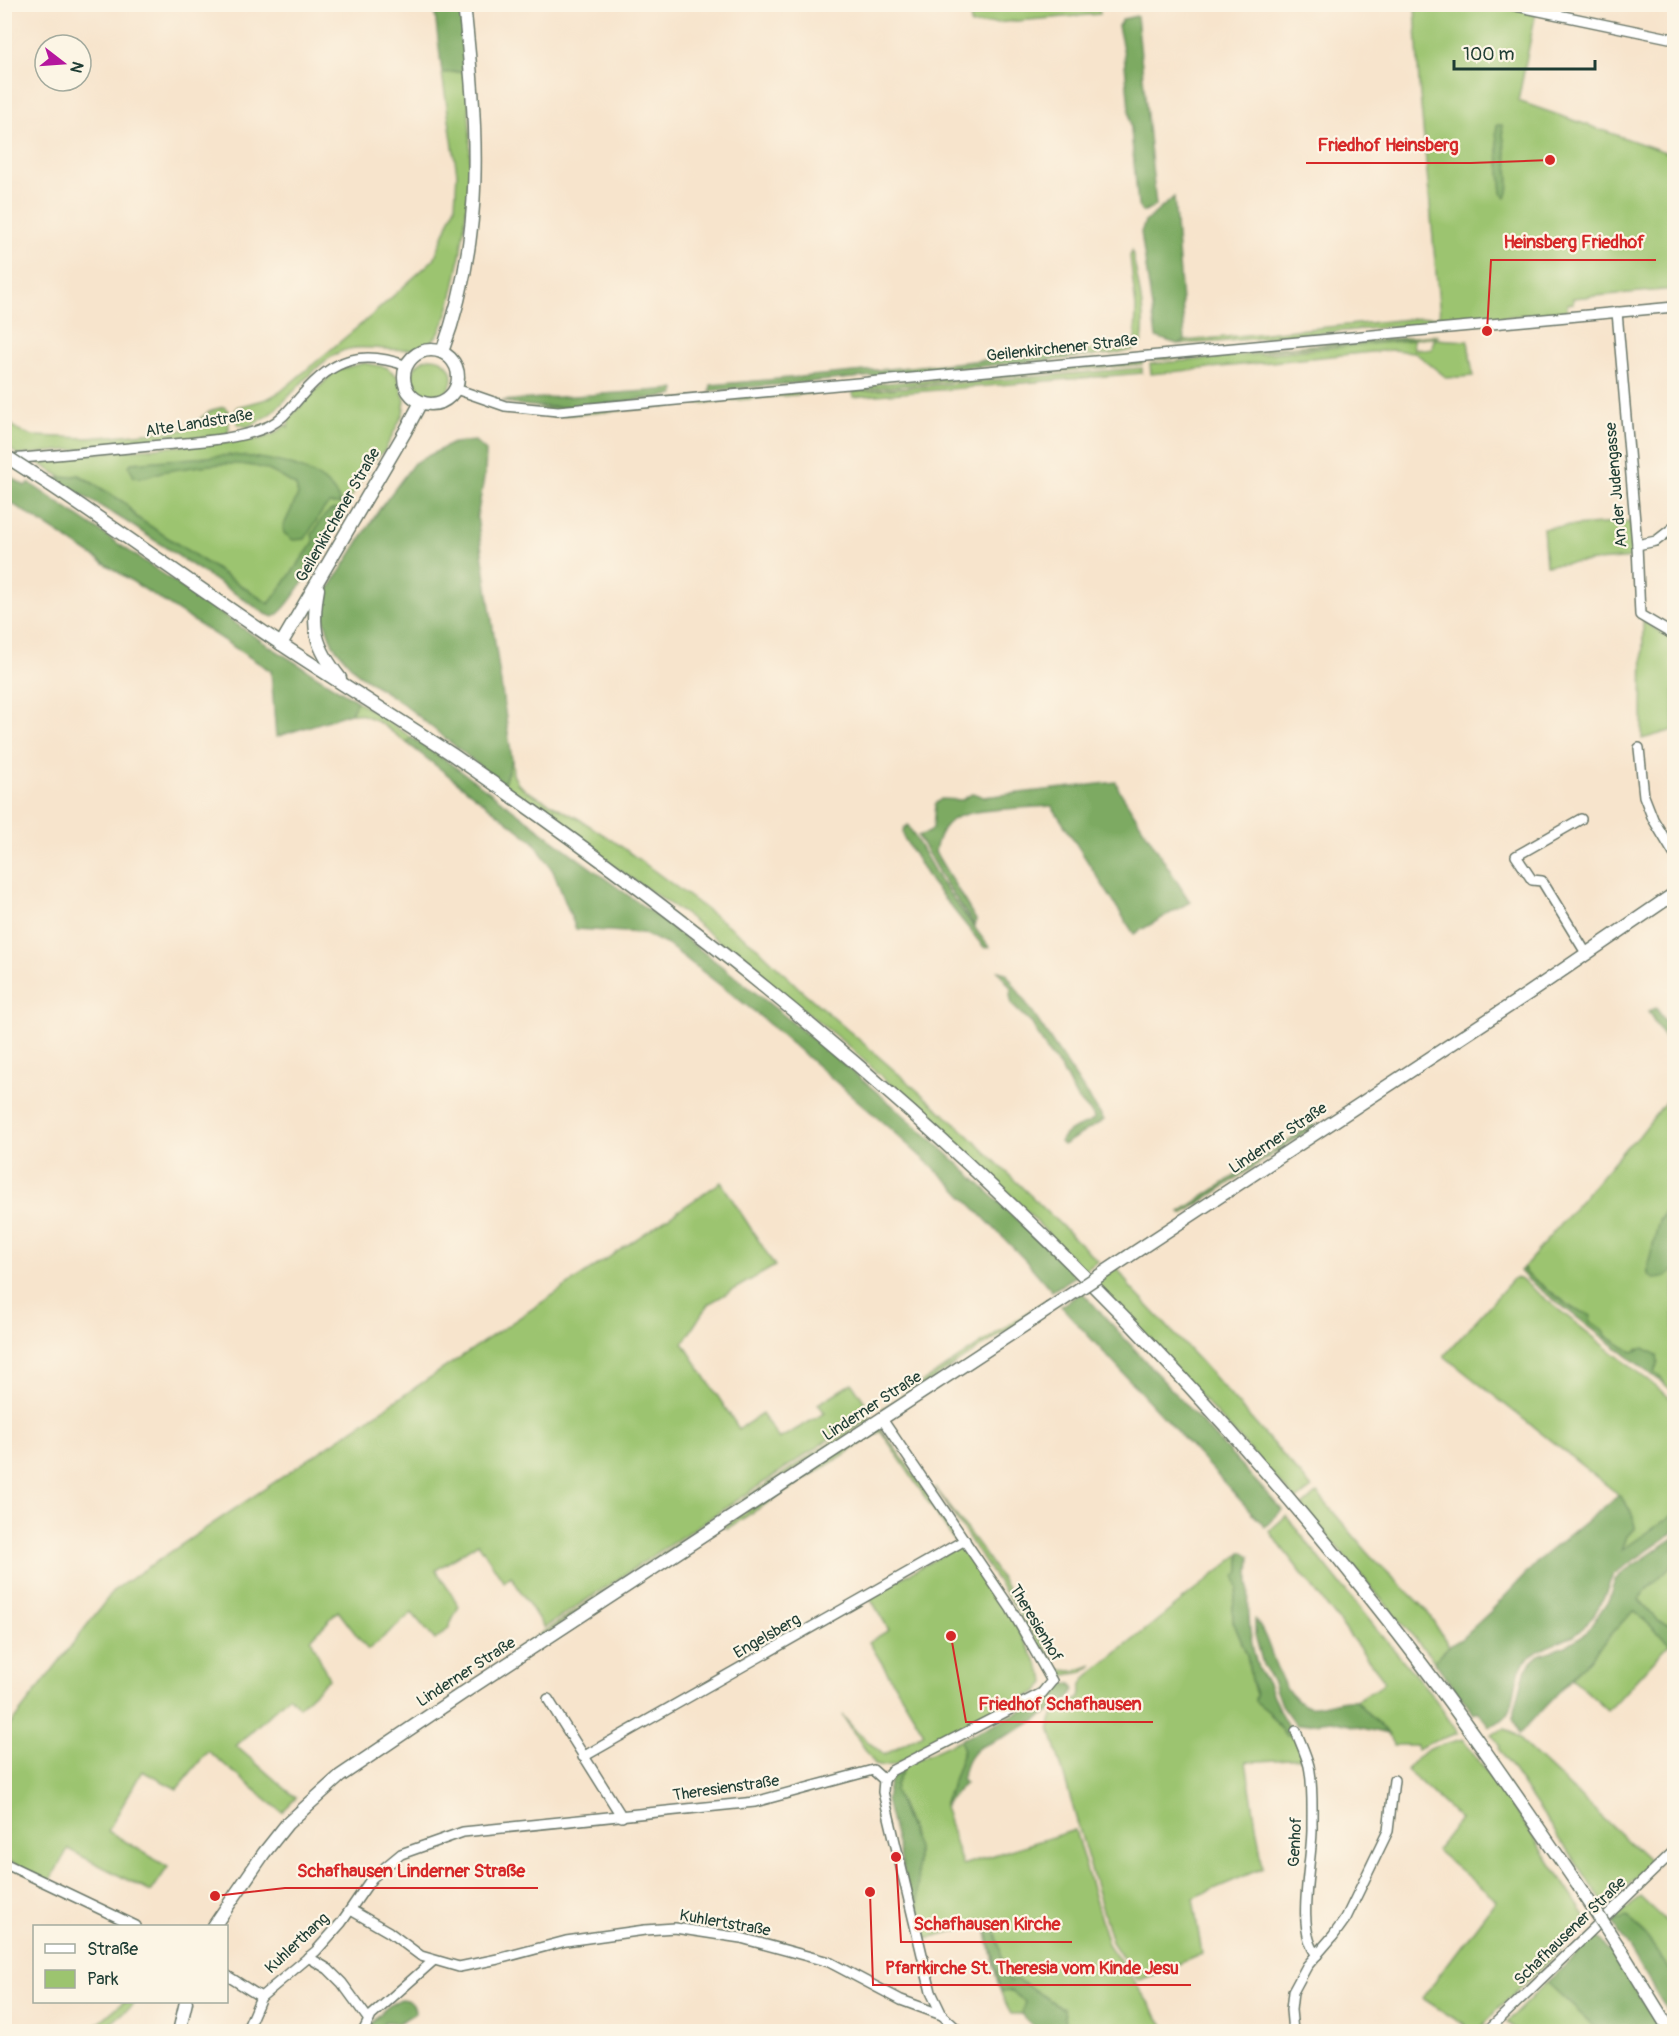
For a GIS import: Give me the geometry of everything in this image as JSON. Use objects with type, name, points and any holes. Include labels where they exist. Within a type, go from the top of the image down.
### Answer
[{"type":"main road","points":[[442,352],[457,310],[473,221],[475,145],[464,4]]},
{"type":"main road","points":[[433,350],[442,352],[456,366],[459,377],[456,389],[443,401],[432,404],[421,402],[412,395],[406,385],[407,366],[420,353],[433,350]]},
{"type":"main road","name":"Geilenkirchener Straße","points":[[281,644],[421,402]]},
{"type":"main road","points":[[4,457],[49,484],[281,644],[452,755],[535,813],[697,933],[768,989],[917,1118],[1036,1227],[1169,1365],[1284,1492],[1378,1606],[1488,1754],[1586,1897],[1671,2031]]},
{"type":"main road","points":[[319,581],[314,610],[314,630],[321,650],[349,688]]},
{"type":"main road","name":"Linderner Straße","points":[[215,1925],[264,1853],[287,1824],[340,1776],[1674,894]]},
{"type":"main road","points":[[179,2031],[186,2003]]},
{"type":"street","points":[[1506,4],[1674,39]]},
{"type":"street","name":"Geilenkirchener Straße","points":[[456,389],[505,406],[558,411],[1674,307]]},
{"type":"street","name":"An der Judengasse","points":[[1617,312],[1637,545],[1640,615],[1674,635]]},
{"type":"street","name":"Alte Landstraße","points":[[4,457],[201,441],[252,432],[270,425],[286,413],[322,373],[345,360],[366,357],[384,359],[407,366]]},
{"type":"street","points":[[1637,545],[1656,541],[1674,527]]},
{"type":"street","points":[[1639,748],[1644,796],[1653,819],[1674,854]]},
{"type":"street","points":[[1581,819],[1516,856],[1532,880],[1542,881],[1587,953]]},
{"type":"street","name":"Theresienhof","points":[[882,1419],[1011,1609],[1052,1681],[1042,1694],[891,1771],[884,1780]]},
{"type":"street","name":"Engelsberg","points":[[583,1756],[965,1540]]},
{"type":"street","points":[[548,1699],[622,1816]]},
{"type":"street","name":"Genhof","points":[[1296,1731],[1309,1766],[1312,1830],[1305,1908],[1308,1934],[1317,1955]]},
{"type":"street","name":"Theresienstraße","points":[[351,1910],[372,1878],[401,1854],[463,1832],[755,1802],[873,1770],[884,1780]]},
{"type":"street","points":[[884,1780],[884,1792],[931,1992],[942,2015]]},
{"type":"street","points":[[1293,2031],[1290,2010],[1293,1992],[1307,1966],[1346,1918],[1388,1831],[1394,1780]]},
{"type":"street","name":"Schafhausener Straße","points":[[1486,2031],[1674,1851]]},
{"type":"street","points":[[4,1863],[134,1925]]},
{"type":"street","name":"Kuhlertstraße","points":[[351,1910],[389,1932],[421,1956],[459,1967],[566,1941],[645,1929],[675,1928],[741,1938],[829,1962],[901,2000],[942,2015],[960,2031]]},
{"type":"street","name":"Kuhlerthang","points":[[246,2031],[261,1997],[308,1957],[351,1910]]},
{"type":"street","points":[[308,1957],[328,1969],[342,1983],[369,2020]]},
{"type":"street","points":[[363,2031],[371,2016],[433,1961]]},
{"type":"street","name":"Kuhlerthang","points":[[228,1976],[261,1997]]},
{"type":"green space","points":[[434,5],[460,5],[467,71],[442,73]]},
{"type":"green space","points":[[970,5],[1094,5],[1099,9],[1100,14],[971,25]]},
{"type":"green space","points":[[1415,5],[1498,5],[1536,12],[1518,101],[1674,155],[1674,289],[1573,298],[1573,303],[1567,304],[1567,310],[1563,312],[1177,344],[1185,341],[1440,316],[1419,84]]},
{"type":"green space","points":[[1137,16],[1156,206],[1142,212],[1138,206],[1124,54],[1118,26],[1123,19]]},
{"type":"green space","points":[[467,71],[470,146],[465,224],[449,306],[442,326],[434,339],[424,346],[413,349],[361,348],[338,353],[325,361],[260,421],[247,427],[238,424],[234,415],[237,407],[267,399],[280,392],[371,316],[434,259],[455,206],[457,173],[442,73]]},
{"type":"green space","points":[[1497,125],[1502,125],[1507,163],[1509,183],[1506,198],[1502,193]]},
{"type":"green space","points":[[1174,197],[1185,341],[1177,344],[1156,337],[1141,232],[1145,222]]},
{"type":"green space","points":[[1132,251],[1143,315],[1142,339],[1139,346],[1129,351],[1084,357],[1086,351],[1135,343],[1136,308],[1130,256]]},
{"type":"green space","points":[[1437,335],[1437,337],[1152,360],[1151,358]]},
{"type":"green space","points":[[1434,339],[1468,341],[1473,376],[1447,378],[1414,352],[1392,350],[1151,374],[1150,364],[1413,340],[1414,349],[1432,349]]},
{"type":"green space","points":[[1086,351],[1084,357],[710,391],[711,385]]},
{"type":"green space","points":[[432,358],[440,359],[446,364],[451,370],[451,386],[446,392],[440,397],[432,398],[424,397],[418,392],[413,386],[412,378],[413,370],[418,364],[424,359]]},
{"type":"green space","points":[[1142,361],[1142,364],[853,390],[853,386]]},
{"type":"green space","points":[[364,363],[386,367],[398,377],[405,400],[403,414],[385,450],[372,462],[344,509],[269,604],[136,517],[125,503],[80,475],[63,478],[37,462],[25,459],[260,439],[274,434],[286,425],[288,427],[289,418],[336,370]]},
{"type":"green space","points":[[1142,368],[1142,373],[853,397],[853,392]]},
{"type":"green space","points":[[848,387],[848,390],[555,416],[515,413],[516,411]]},
{"type":"green space","points":[[675,389],[674,395],[587,406],[542,407],[501,401]]},
{"type":"green space","points":[[224,407],[228,410],[229,430],[226,435],[18,455],[5,444],[5,419],[19,431],[33,436],[88,438],[182,430],[193,425],[211,411]]},
{"type":"green space","points":[[475,441],[486,451],[485,473],[477,517],[512,760],[503,785],[402,703],[358,674],[333,645],[323,617],[328,590],[379,510],[414,463],[453,443]]},
{"type":"green space","points":[[231,455],[262,458],[309,472],[323,480],[341,504],[329,504],[305,539],[293,540],[284,533],[283,527],[298,495],[296,486],[268,470],[256,466],[216,464],[165,471],[138,478],[134,477],[129,466],[131,463]]},
{"type":"green space","points":[[5,473],[25,486],[29,483],[269,646],[357,701],[351,713],[276,737],[271,671],[5,499]]},
{"type":"green space","points":[[79,475],[125,503],[136,517],[269,604],[314,542],[312,535],[324,516],[338,508],[344,509],[301,585],[282,611],[273,617],[127,522],[55,479]]},
{"type":"green space","points":[[1631,522],[1634,558],[1546,565],[1543,528]]},
{"type":"green space","points":[[1643,621],[1674,640],[1674,730],[1642,739]]},
{"type":"green space","points":[[357,701],[411,737],[407,743],[373,719],[351,713]]},
{"type":"green space","points":[[411,737],[478,783],[631,897],[805,1032],[931,1139],[1076,1276],[1052,1291],[949,1182],[887,1126],[755,1012],[668,945],[642,933],[576,929],[553,871],[534,842],[407,743]]},
{"type":"green space","points":[[512,760],[513,774],[518,784],[527,791],[579,819],[618,844],[757,947],[800,989],[967,1134],[1098,1261],[1084,1271],[1003,1187],[846,1044],[689,917],[619,870],[503,785]]},
{"type":"green space","points":[[1116,782],[1190,902],[1134,934],[1052,806],[972,813],[952,820],[942,830],[935,852],[976,920],[975,926],[942,878],[918,836],[933,828],[935,804],[941,799],[962,800],[973,793],[983,797]]},
{"type":"green space","points":[[908,825],[940,881],[989,947],[985,948],[982,945],[931,882],[904,838],[903,830]]},
{"type":"green space","points":[[998,971],[1006,973],[1104,1120],[1063,1145],[1060,1142],[1067,1133],[1090,1122],[1094,1119],[1093,1115],[1076,1097],[1062,1070],[1047,1051],[1032,1024],[1012,1005],[1011,988]]},
{"type":"green space","points":[[1656,1008],[1674,1033],[1674,1054],[1648,1011]]},
{"type":"green space","points":[[1674,1091],[1674,1197],[1659,1221],[1648,1265],[1648,1274],[1663,1278],[1674,1270],[1674,1392],[1654,1372],[1658,1362],[1638,1349],[1632,1353],[1606,1336],[1605,1332],[1526,1273],[1523,1268],[1627,1146],[1639,1136]]},
{"type":"green space","points":[[1313,1124],[1315,1126],[1183,1214],[1180,1212]]},
{"type":"green space","points":[[721,1182],[775,1266],[708,1304],[683,1343],[739,1429],[762,1414],[779,1439],[825,1413],[818,1404],[852,1383],[870,1410],[544,1628],[511,1576],[504,1582],[478,1543],[436,1570],[459,1606],[448,1629],[435,1640],[412,1613],[368,1650],[338,1611],[311,1639],[329,1679],[299,1707],[289,1696],[236,1746],[296,1798],[282,1812],[208,1751],[177,1789],[142,1771],[108,1831],[168,1867],[151,1892],[68,1849],[49,1882],[5,1859],[4,1733],[114,1590]]},
{"type":"green space","points":[[1674,1197],[1674,1270],[1663,1278],[1654,1279],[1648,1274],[1648,1265],[1659,1221]]},
{"type":"green space","points":[[1117,1267],[1130,1287],[1200,1361],[1312,1488],[1296,1500],[1095,1282]]},
{"type":"green space","points":[[1523,1268],[1526,1273],[1573,1309],[1591,1316],[1590,1321],[1605,1332],[1606,1336],[1632,1352],[1644,1348],[1657,1355],[1658,1362],[1654,1372],[1661,1377],[1664,1384],[1528,1280],[1520,1271]]},
{"type":"green space","points":[[1514,1278],[1520,1279],[1674,1401],[1674,1514],[1622,1551],[1627,1536],[1635,1529],[1630,1511],[1619,1495],[1444,1356]]},
{"type":"green space","points":[[1082,1292],[1282,1510],[1265,1527],[1061,1306]]},
{"type":"green space","points":[[1048,1299],[1049,1302],[885,1411],[882,1409]]},
{"type":"green space","points":[[870,1416],[869,1421],[718,1520],[716,1518]]},
{"type":"green space","points":[[875,1426],[882,1430],[959,1537],[955,1542],[881,1431],[728,1528],[723,1527]]},
{"type":"green space","points":[[935,1487],[982,1550],[1042,1641],[1058,1670],[1075,1671],[1093,1665],[1084,1672],[1060,1676],[1055,1673],[1051,1662]]},
{"type":"green space","points":[[1317,1493],[1370,1555],[1426,1610],[1449,1646],[1434,1661],[1302,1506]]},
{"type":"green space","points":[[1619,1495],[1630,1510],[1635,1529],[1627,1536],[1622,1550],[1674,1514],[1674,1532],[1614,1574],[1597,1609],[1579,1631],[1526,1660],[1518,1675],[1511,1709],[1499,1722],[1489,1726],[1478,1711],[1474,1714],[1434,1661],[1490,1612],[1542,1557]]},
{"type":"green space","points":[[1286,1516],[1433,1696],[1458,1733],[1429,1743],[1417,1750],[1416,1745],[1394,1745],[1388,1734],[1355,1700],[1377,1689],[1385,1681],[1269,1531]]},
{"type":"green space","points":[[713,1520],[714,1523],[518,1652],[516,1650]]},
{"type":"green space","points":[[1674,1538],[1674,1563],[1639,1600],[1657,1620],[1674,1626],[1674,1647],[1633,1610],[1519,1734],[1513,1718],[1525,1671],[1532,1661],[1539,1655],[1566,1646],[1586,1633],[1609,1599],[1615,1580]]},
{"type":"green space","points":[[964,1543],[1017,1627],[1044,1676],[1045,1683],[1037,1692],[894,1765],[875,1764],[842,1715],[857,1732],[884,1755],[924,1733],[869,1642],[889,1630],[869,1596]]},
{"type":"green space","points":[[1243,1552],[1250,1556],[1249,1612],[1254,1654],[1259,1670],[1282,1716],[1294,1734],[1286,1736],[1269,1712],[1255,1701],[1256,1694],[1247,1655],[1233,1621],[1233,1606],[1238,1589],[1235,1577],[1240,1571],[1240,1554]]},
{"type":"green space","points":[[1240,1554],[1240,1571],[1235,1577],[1238,1589],[1233,1606],[1233,1621],[1247,1655],[1256,1694],[1255,1701],[1269,1712],[1280,1729],[1294,1734],[1303,1758],[1246,1762],[1263,1868],[1193,1898],[1202,1954],[1138,1981],[1112,1942],[1050,1728],[1051,1722],[1059,1710],[1080,1698],[1082,1684],[1088,1676]]},
{"type":"green space","points":[[1674,1563],[1674,1626],[1657,1620],[1639,1600]]},
{"type":"green space","points":[[1633,1610],[1670,1643],[1608,1711],[1572,1678]]},
{"type":"green space","points":[[1255,1620],[1267,1641],[1282,1681],[1298,1701],[1314,1706],[1355,1700],[1388,1734],[1332,1721],[1296,1725],[1281,1705],[1263,1665],[1255,1635]]},
{"type":"green space","points":[[1060,1683],[1072,1684],[1075,1689],[1070,1696],[1033,1722],[976,1750],[966,1765],[962,1780],[965,1783],[944,1806],[964,1750],[960,1740],[1032,1706]]},
{"type":"green space","points":[[1505,1729],[1510,1731],[1651,1863],[1606,1907],[1498,1748],[1500,1746],[1492,1734]]},
{"type":"green space","points":[[1463,1739],[1525,1824],[1589,1922],[1475,2032],[1422,1998],[1496,1900],[1436,1850],[1460,1819],[1407,1770],[1425,1752]]},
{"type":"green space","points":[[960,1740],[964,1750],[944,1806],[962,1865],[1075,1830],[1108,1944],[1168,2031],[1038,2031],[1021,2014],[1011,2014],[1006,2004],[998,1982],[985,1923],[927,1938],[918,1903],[913,1835],[895,1791],[896,1785],[905,1765]]},
{"type":"green space","points":[[905,1765],[895,1791],[917,1848],[918,1903],[927,1938],[921,1939],[886,1800],[891,1780],[896,1772]]},
{"type":"green space","points":[[1640,1897],[1674,1929],[1674,1980],[1642,1931],[1613,1922]]},
{"type":"green space","points":[[1627,1918],[1639,1928],[1653,1946],[1673,1979],[1674,2022],[1613,1922]]},
{"type":"green space","points":[[985,1923],[995,1928],[1006,1974],[1010,1981],[1017,1979],[1064,2009],[1067,2031],[1038,2031],[1021,2014],[1025,2002],[1012,1991],[1001,1992]]},
{"type":"green space","points":[[1597,1936],[1608,1950],[1612,1951],[1661,2031],[1599,2031],[1547,1982]]},
{"type":"green space","points":[[1547,1982],[1599,2031],[1518,2031],[1507,2022]]},
{"type":"green space","points":[[401,1999],[411,2003],[415,2013],[399,2023],[384,2022],[382,2031],[366,2032],[381,2012]]},
{"type":"green space","points":[[122,2003],[135,2003],[102,2031],[89,2031]]},
{"type":"place","name":"Friedhof Heinsberg","points":[[1550,160]]},
{"type":"place","name":"Heinsberg Friedhof","points":[[1487,331]]},
{"type":"place","name":"Friedhof Schafhausen","points":[[951,1636]]},
{"type":"place","name":"Schafhausen Kirche","points":[[896,1857]]},
{"type":"place","name":"Pfarrkirche St. Theresia vom Kinde Jesu","points":[[870,1892]]},
{"type":"place","name":"Schafhausen Linderner Straße","points":[[215,1896]]}]
